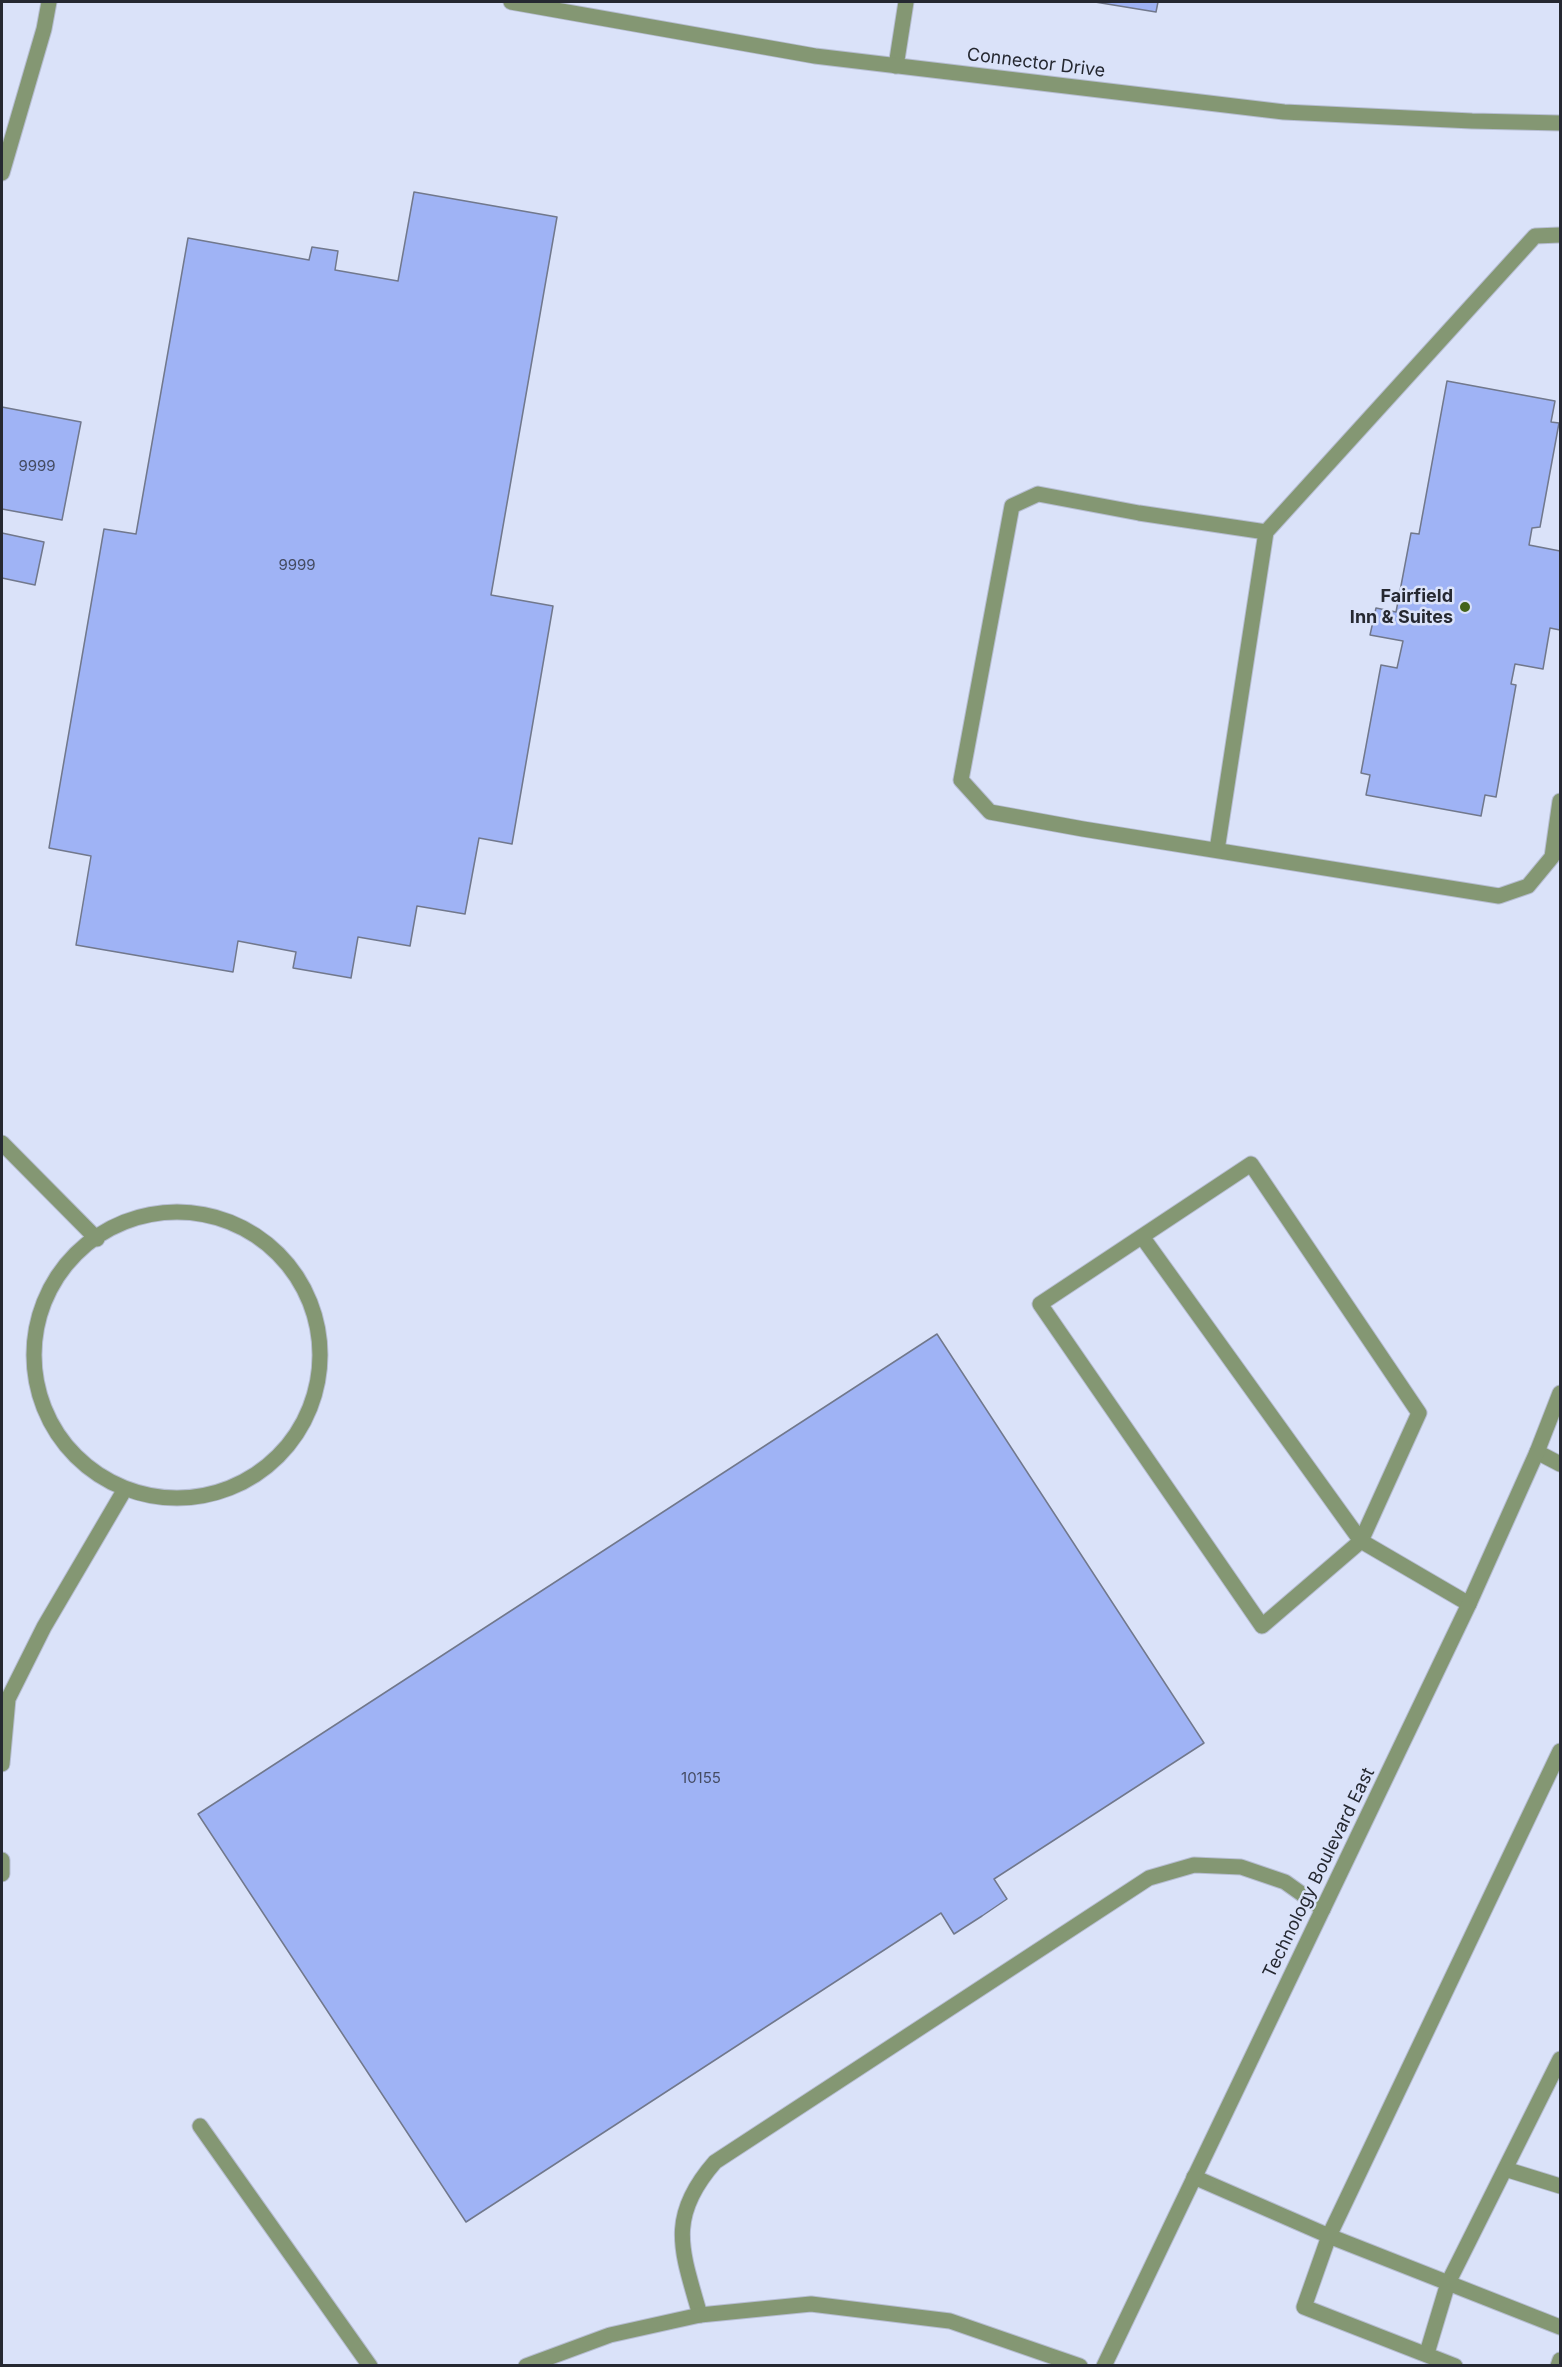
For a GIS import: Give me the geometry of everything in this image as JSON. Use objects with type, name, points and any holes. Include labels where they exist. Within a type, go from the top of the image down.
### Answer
[{"type":"street","points":[[2,173],[44,29],[49,2]]},
{"type":"street","name":"Connector Drive","points":[[511,2],[814,56],[1284,112],[1560,123]]},
{"type":"street","points":[[896,66],[906,2]]},
{"type":"street","points":[[1217,850],[1266,532],[1535,236],[1560,235]]},
{"type":"street","points":[[1266,532],[1139,513],[1038,494],[1012,506],[961,780],[990,812],[1499,896],[1528,886],[1552,857],[1560,801]]},
{"type":"street","points":[[2,1143],[97,1239]]},
{"type":"street","points":[[1251,1164],[1419,1413],[1361,1541],[1262,1626],[1040,1304],[1143,1238],[1251,1164]]},
{"type":"street","points":[[174,1211],[230,1221],[277,1251],[309,1297],[322,1352],[312,1407],[282,1455],[236,1487],[180,1499],[125,1489],[77,1459],[45,1413],[32,1359],[42,1303],[73,1256],[97,1239],[119,1223],[174,1211]]},
{"type":"street","points":[[1143,1238],[1361,1541],[1469,1604]]},
{"type":"street","name":"Technology Boulevard East","points":[[1104,2366],[1469,1604],[1537,1452],[1560,1393]]},
{"type":"street","points":[[1537,1452],[1560,1464]]},
{"type":"street","points":[[2,1764],[8,1699],[44,1627],[125,1489]]},
{"type":"street","points":[[1455,2366],[1427,2353],[1304,2307],[1329,2236],[1560,1751]]},
{"type":"street","points":[[2,1860],[2,1874]]},
{"type":"street","points":[[700,2315],[684,2260],[681,2234],[686,2207],[698,2182],[715,2162],[1149,1878],[1194,1865],[1241,1867],[1285,1882],[1323,1909]]},
{"type":"street","points":[[1427,2353],[1448,2283],[1560,2059]]},
{"type":"street","points":[[200,2126],[370,2366]]},
{"type":"street","points":[[1505,2169],[1560,2186]]},
{"type":"street","points":[[1194,2177],[1329,2236],[1560,2327]]},
{"type":"street","points":[[526,2366],[610,2336],[700,2315],[811,2304],[950,2321],[1080,2366]]},
{"type":"street","points":[[1558,2366],[1560,2360]]},
{"type":"building","points":[[1095,2],[1158,2],[1156,12]]},
{"type":"building","points":[[414,192],[557,217],[491,595],[553,606],[512,844],[479,838],[465,914],[417,906],[410,946],[358,937],[351,978],[293,968],[296,952],[238,941],[233,972],[76,945],[91,856],[49,848],[104,529],[136,534],[188,238],[309,260],[312,247],[338,251],[335,270],[398,281]]},
{"type":"building","points":[[1447,381],[1555,401],[1551,422],[1559,423],[1540,527],[1532,528],[1529,545],[1560,551],[1560,630],[1550,628],[1543,669],[1515,664],[1511,684],[1516,685],[1496,797],[1485,795],[1481,816],[1366,795],[1370,775],[1361,773],[1381,665],[1397,668],[1403,641],[1370,635],[1376,608],[1396,612],[1411,533],[1419,534]]},
{"type":"building","points":[[2,407],[81,422],[62,520],[2,509]]},
{"type":"building","points":[[2,533],[44,542],[35,585],[2,578]]},
{"type":"building","points":[[937,1334],[1204,1743],[994,1879],[1007,1899],[982,1916],[954,1934],[941,1913],[466,2222],[198,1814]]},
{"type":"place","name":"Fairfield Inn & Suites","points":[[1465,607]]}]
